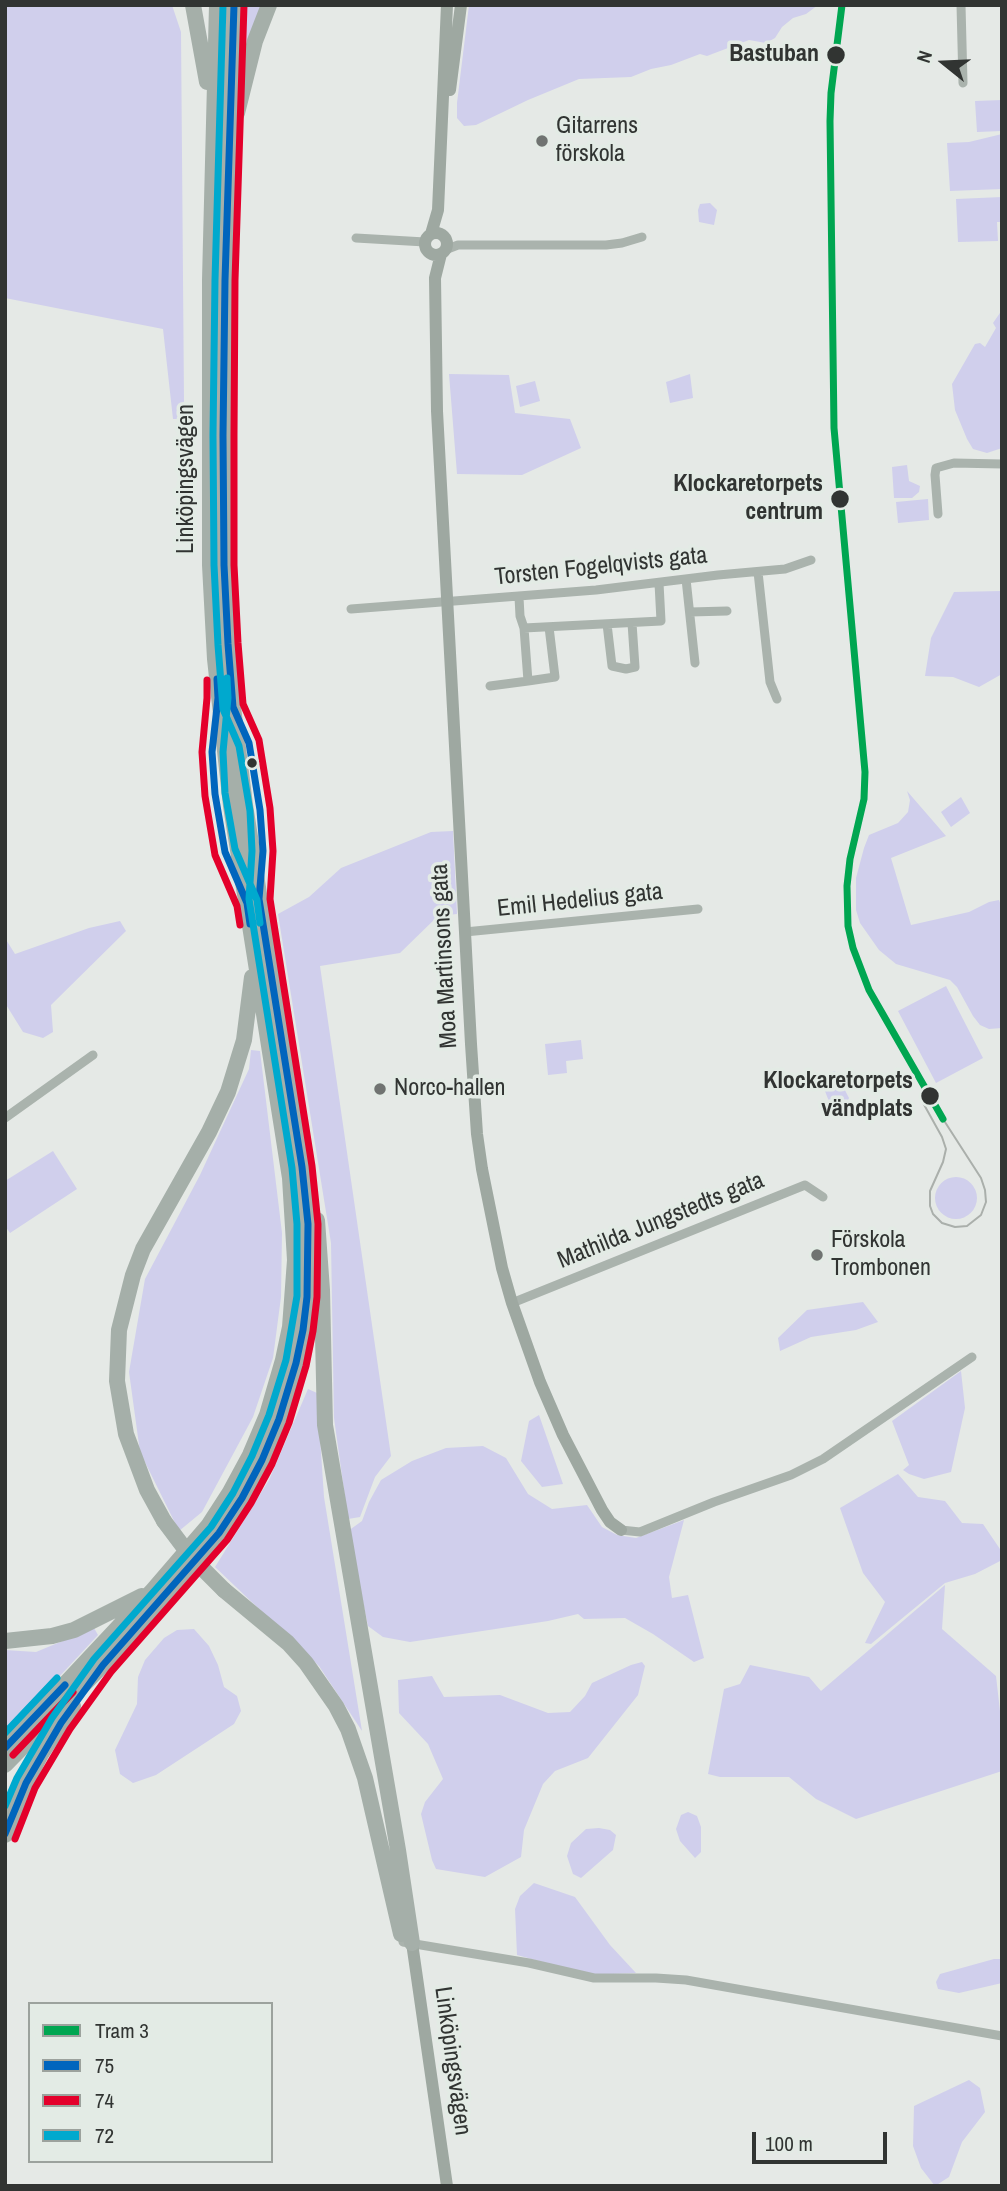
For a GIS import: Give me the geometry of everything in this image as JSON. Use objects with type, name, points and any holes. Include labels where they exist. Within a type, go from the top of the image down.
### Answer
[{"type":"highway","points":[[193,5],[213,122]]},
{"type":"highway","name":"Linköpingsvägen","points":[[217,5],[210,280],[210,565],[223,738],[254,950]]},
{"type":"highway","name":"Linköpingsvägen","points":[[234,5],[223,448],[224,565],[229,657],[245,805],[302,1167]]},
{"type":"highway","points":[[229,149],[248,63],[269,5]]},
{"type":"highway","points":[[5,1748],[153,1590],[208,1526],[250,1455],[290,1361],[295,1224],[254,950]]},
{"type":"highway","points":[[254,950],[248,1018],[237,1066],[209,1132],[143,1249],[133,1275],[119,1330],[117,1381],[126,1434],[147,1490],[164,1521],[191,1557],[224,1590],[288,1643],[306,1663],[336,1706],[348,1729],[365,1778],[407,1942]]},
{"type":"highway","points":[[302,1167],[318,1228],[322,1290],[323,1399],[329,1451],[390,1797],[407,1942]]},
{"type":"highway","points":[[5,1765],[103,1664],[219,1533],[262,1460],[279,1419],[290,1361],[307,1297],[308,1224],[302,1167]]},
{"type":"highway","points":[[5,1641],[52,1636],[74,1630],[153,1590]]},
{"type":"highway","points":[[5,1835],[41,1754],[103,1664]]},
{"type":"street","points":[[439,244],[438,210],[447,5]]},
{"type":"street","points":[[442,143],[461,5]]},
{"type":"street","points":[[961,5],[963,83]]},
{"type":"street","points":[[356,238],[439,244],[606,245],[642,237]]},
{"type":"street","name":"Moa Martinsons gata","points":[[439,244],[435,278],[436,398],[477,1134],[487,1199],[512,1303],[540,1382],[563,1435],[606,1517],[621,1530]]},
{"type":"street","points":[[938,514],[936,468],[954,463],[1002,464]]},
{"type":"street","name":"Torsten Fogelqvists gata","points":[[448,601],[519,597],[785,569],[811,560]]},
{"type":"street","points":[[758,572],[770,682],[777,698]]},
{"type":"street","points":[[686,579],[695,663]]},
{"type":"street","points":[[524,628],[661,621],[659,583]]},
{"type":"street","points":[[519,597],[528,681]]},
{"type":"street","points":[[351,609],[448,601]]},
{"type":"street","points":[[690,612],[727,611]]},
{"type":"street","points":[[607,624],[612,666],[626,669],[635,667],[632,623]]},
{"type":"street","points":[[489,686],[555,677],[549,627]]},
{"type":"street","name":"Emil Hedelius gata","points":[[465,932],[698,909]]},
{"type":"street","points":[[5,1118],[93,1055]]},
{"type":"street","name":"Mathilda Jungstedts gata","points":[[512,1303],[805,1185],[823,1197]]},
{"type":"street","points":[[621,1530],[640,1532],[791,1475],[823,1459],[972,1357]]},
{"type":"street","points":[[407,1942],[528,1963],[594,1978],[685,1980],[1002,2036]]},
{"type":"street","name":"Linköpingsvägen","points":[[407,1942],[447,2186]]},
{"type":"shaded area","points":[[5,5],[172,5],[181,32],[184,401],[181,419],[173,419],[163,329],[5,298]]},
{"type":"shaded area","points":[[243,5],[262,5],[242,61],[240,60]]},
{"type":"shaded area","points":[[469,5],[818,5],[806,14],[793,18],[782,27],[775,38],[766,43],[749,40],[707,56],[700,54],[631,77],[579,79],[476,125],[464,126],[457,118],[457,103]]},
{"type":"shaded area","points":[[1002,100],[1002,131],[977,132],[975,101]]},
{"type":"shaded area","points":[[1002,134],[1002,189],[950,191],[947,143],[969,142]]},
{"type":"shaded area","points":[[1002,197],[1002,222],[997,222],[998,241],[958,242],[956,199]]},
{"type":"shaded area","points":[[710,203],[717,210],[714,225],[699,222],[700,204]]},
{"type":"shaded area","points":[[1002,310],[1002,448],[987,453],[973,449],[967,439],[955,410],[952,384],[975,344],[980,343],[985,347],[996,328],[993,323]]},
{"type":"shaded area","points":[[449,374],[509,375],[515,413],[570,419],[581,448],[522,475],[457,474]]},
{"type":"shaded area","points":[[690,374],[693,398],[670,403],[666,382]]},
{"type":"shaded area","points":[[535,381],[540,401],[520,407],[516,386]]},
{"type":"shaded area","points":[[907,465],[909,481],[920,486],[919,492],[912,498],[894,498],[892,467]]},
{"type":"shaded area","points":[[928,499],[929,520],[898,523],[896,502]]},
{"type":"shaded area","points":[[1002,591],[1002,674],[979,687],[953,677],[925,676],[931,638],[954,592]]},
{"type":"shaded area","points":[[907,791],[946,836],[891,858],[911,925],[969,912],[999,900],[1002,908],[1002,1028],[989,1029],[980,1025],[950,980],[896,964],[879,950],[860,923],[856,910],[856,878],[864,848],[869,835],[898,823],[908,812],[910,800]]},
{"type":"shaded area","points":[[961,797],[970,813],[951,827],[941,812]]},
{"type":"shaded area","points":[[453,831],[457,914],[438,916],[400,953],[320,966],[391,1456],[375,1477],[360,1517],[348,1519],[334,1418],[331,1243],[278,914],[309,897],[341,868],[431,832]]},
{"type":"shaded area","points":[[120,921],[126,931],[51,1005],[53,1032],[43,1038],[23,1032],[5,1003],[5,938],[15,954],[89,928]]},
{"type":"shaded area","points":[[946,986],[983,1058],[936,1083],[898,1011]]},
{"type":"shaded area","points":[[581,1040],[583,1059],[566,1061],[567,1073],[548,1075],[545,1044]]},
{"type":"shaded area","points":[[251,1050],[260,1051],[282,1233],[281,1297],[273,1358],[253,1417],[202,1512],[179,1531],[140,1452],[129,1372],[145,1279],[200,1175],[249,1069]]},
{"type":"shaded area","points":[[835,1071],[849,1098],[844,1110],[834,1114],[819,1076]]},
{"type":"shaded area","points":[[53,1151],[77,1189],[10,1233],[5,1226],[5,1181]]},
{"type":"shaded area","points":[[956,1177],[971,1183],[977,1198],[971,1213],[956,1219],[941,1213],[935,1198],[941,1183]]},
{"type":"shaded area","points":[[863,1302],[878,1322],[856,1330],[811,1337],[780,1351],[778,1338],[807,1310]]},
{"type":"shaded area","points":[[961,1371],[965,1408],[951,1472],[924,1479],[909,1474],[903,1470],[909,1465],[892,1421]]},
{"type":"shaded area","points":[[308,1389],[317,1393],[324,1497],[362,1731],[319,1666],[215,1567],[269,1480]]},
{"type":"shaded area","points":[[539,1415],[563,1484],[542,1487],[521,1461],[529,1421]]},
{"type":"shaded area","points":[[483,1446],[506,1458],[528,1494],[552,1509],[587,1505],[602,1527],[617,1535],[636,1538],[684,1520],[669,1577],[672,1598],[688,1595],[704,1658],[694,1662],[625,1618],[584,1619],[578,1614],[410,1642],[383,1637],[368,1626],[348,1531],[362,1521],[381,1480],[412,1461],[446,1448]]},
{"type":"shaded area","points":[[898,1474],[918,1497],[945,1501],[962,1523],[983,1524],[1002,1552],[1002,1560],[975,1574],[945,1583],[871,1644],[865,1643],[885,1602],[863,1573],[840,1508]]},
{"type":"shaded area","points":[[945,1585],[942,1629],[996,1676],[1002,1729],[1002,1771],[856,1819],[816,1799],[789,1777],[720,1777],[708,1774],[724,1689],[740,1684],[750,1665],[809,1677],[821,1691]]},
{"type":"shaded area","points":[[94,1628],[98,1635],[5,1735],[5,1650],[36,1652]]},
{"type":"shaded area","points":[[194,1629],[209,1646],[224,1687],[237,1696],[241,1711],[234,1724],[156,1775],[133,1783],[120,1774],[115,1750],[137,1704],[138,1677],[145,1660],[164,1638],[177,1630]]},
{"type":"shaded area","points":[[642,1662],[645,1666],[638,1695],[588,1758],[555,1771],[543,1784],[524,1830],[521,1857],[485,1877],[436,1869],[421,1814],[425,1802],[443,1779],[428,1744],[399,1713],[398,1680],[432,1676],[444,1697],[500,1695],[548,1713],[570,1712],[585,1696],[592,1683]]},
{"type":"shaded area","points":[[688,1812],[697,1816],[701,1827],[701,1852],[695,1858],[680,1841],[676,1829],[681,1815]]},
{"type":"shaded area","points":[[586,1829],[610,1830],[616,1835],[613,1850],[581,1878],[573,1874],[567,1856],[571,1843]]},
{"type":"shaded area","points":[[534,1883],[575,1897],[610,1945],[636,1973],[590,1975],[517,1955],[515,1909],[520,1896]]},
{"type":"shaded area","points":[[1002,1959],[1002,1983],[959,1993],[938,1989],[936,1982],[940,1974]]},
{"type":"shaded area","points":[[969,2080],[980,2088],[985,2112],[962,2142],[949,2177],[935,2186],[921,2168],[913,2146],[914,2106]]},
{"type":"tram line","name":"3","points":[[842,5],[830,121],[834,428],[865,772],[864,799],[850,859],[847,886],[848,926],[853,948],[869,990],[943,1119]]},
{"type":"tram line","points":[[922,1101],[946,1149],[930,1191],[930,1206],[933,1214],[942,1223],[955,1227],[967,1226],[981,1215],[986,1202],[985,1190],[981,1178],[943,1119]]},
{"type":"transit line","name":"72","points":[[5,1806],[17,1778],[52,1718],[94,1659],[211,1527],[233,1493],[269,1415],[286,1360],[297,1296],[297,1224],[292,1168],[249,899],[252,851],[250,811],[239,746],[223,709],[218,645],[213,435],[223,5]]},
{"type":"transit line","name":"75","points":[[5,1834],[26,1783],[61,1723],[103,1665],[219,1533],[242,1498],[279,1419],[303,1330],[307,1297],[308,1224],[302,1167],[259,899],[263,851],[260,810],[249,743],[233,707],[228,644],[224,565],[223,435],[234,5]]},
{"type":"transit line","name":"74","points":[[15,1839],[35,1788],[70,1729],[111,1672],[227,1540],[251,1503],[272,1464],[289,1423],[313,1331],[317,1297],[318,1224],[312,1166],[270,899],[273,851],[270,808],[259,740],[243,704],[238,643],[234,565],[235,280],[244,5]]},
{"type":"transit line","name":"72","points":[[227,678],[223,752],[225,793],[235,849],[257,900],[260,923]]},
{"type":"transit line","name":"75","points":[[217,679],[218,698],[212,752],[215,794],[225,852],[247,903],[250,924]]},
{"type":"transit line","name":"74","points":[[207,680],[202,752],[205,796],[215,855],[237,906],[240,925]]},
{"type":"transit line","name":"72","points":[[5,1733],[57,1678]]},
{"type":"transit line","name":"75","points":[[5,1748],[65,1685]]},
{"type":"transit line","name":"74","points":[[13,1755],[73,1692]]},
{"type":"place","name":"Bastuban","points":[[836,55]]},
{"type":"place","name":"Gitarrens förskola","points":[[542,141]]},
{"type":"place","name":"Klockaretorpets centrum","points":[[840,499]]},
{"type":"place","name":"Norco-hallen","points":[[380,1089]]},
{"type":"place","name":"Klockaretorpets vändplats","points":[[930,1096]]},
{"type":"place","name":"Förskola Trombonen","points":[[817,1255]]}]
